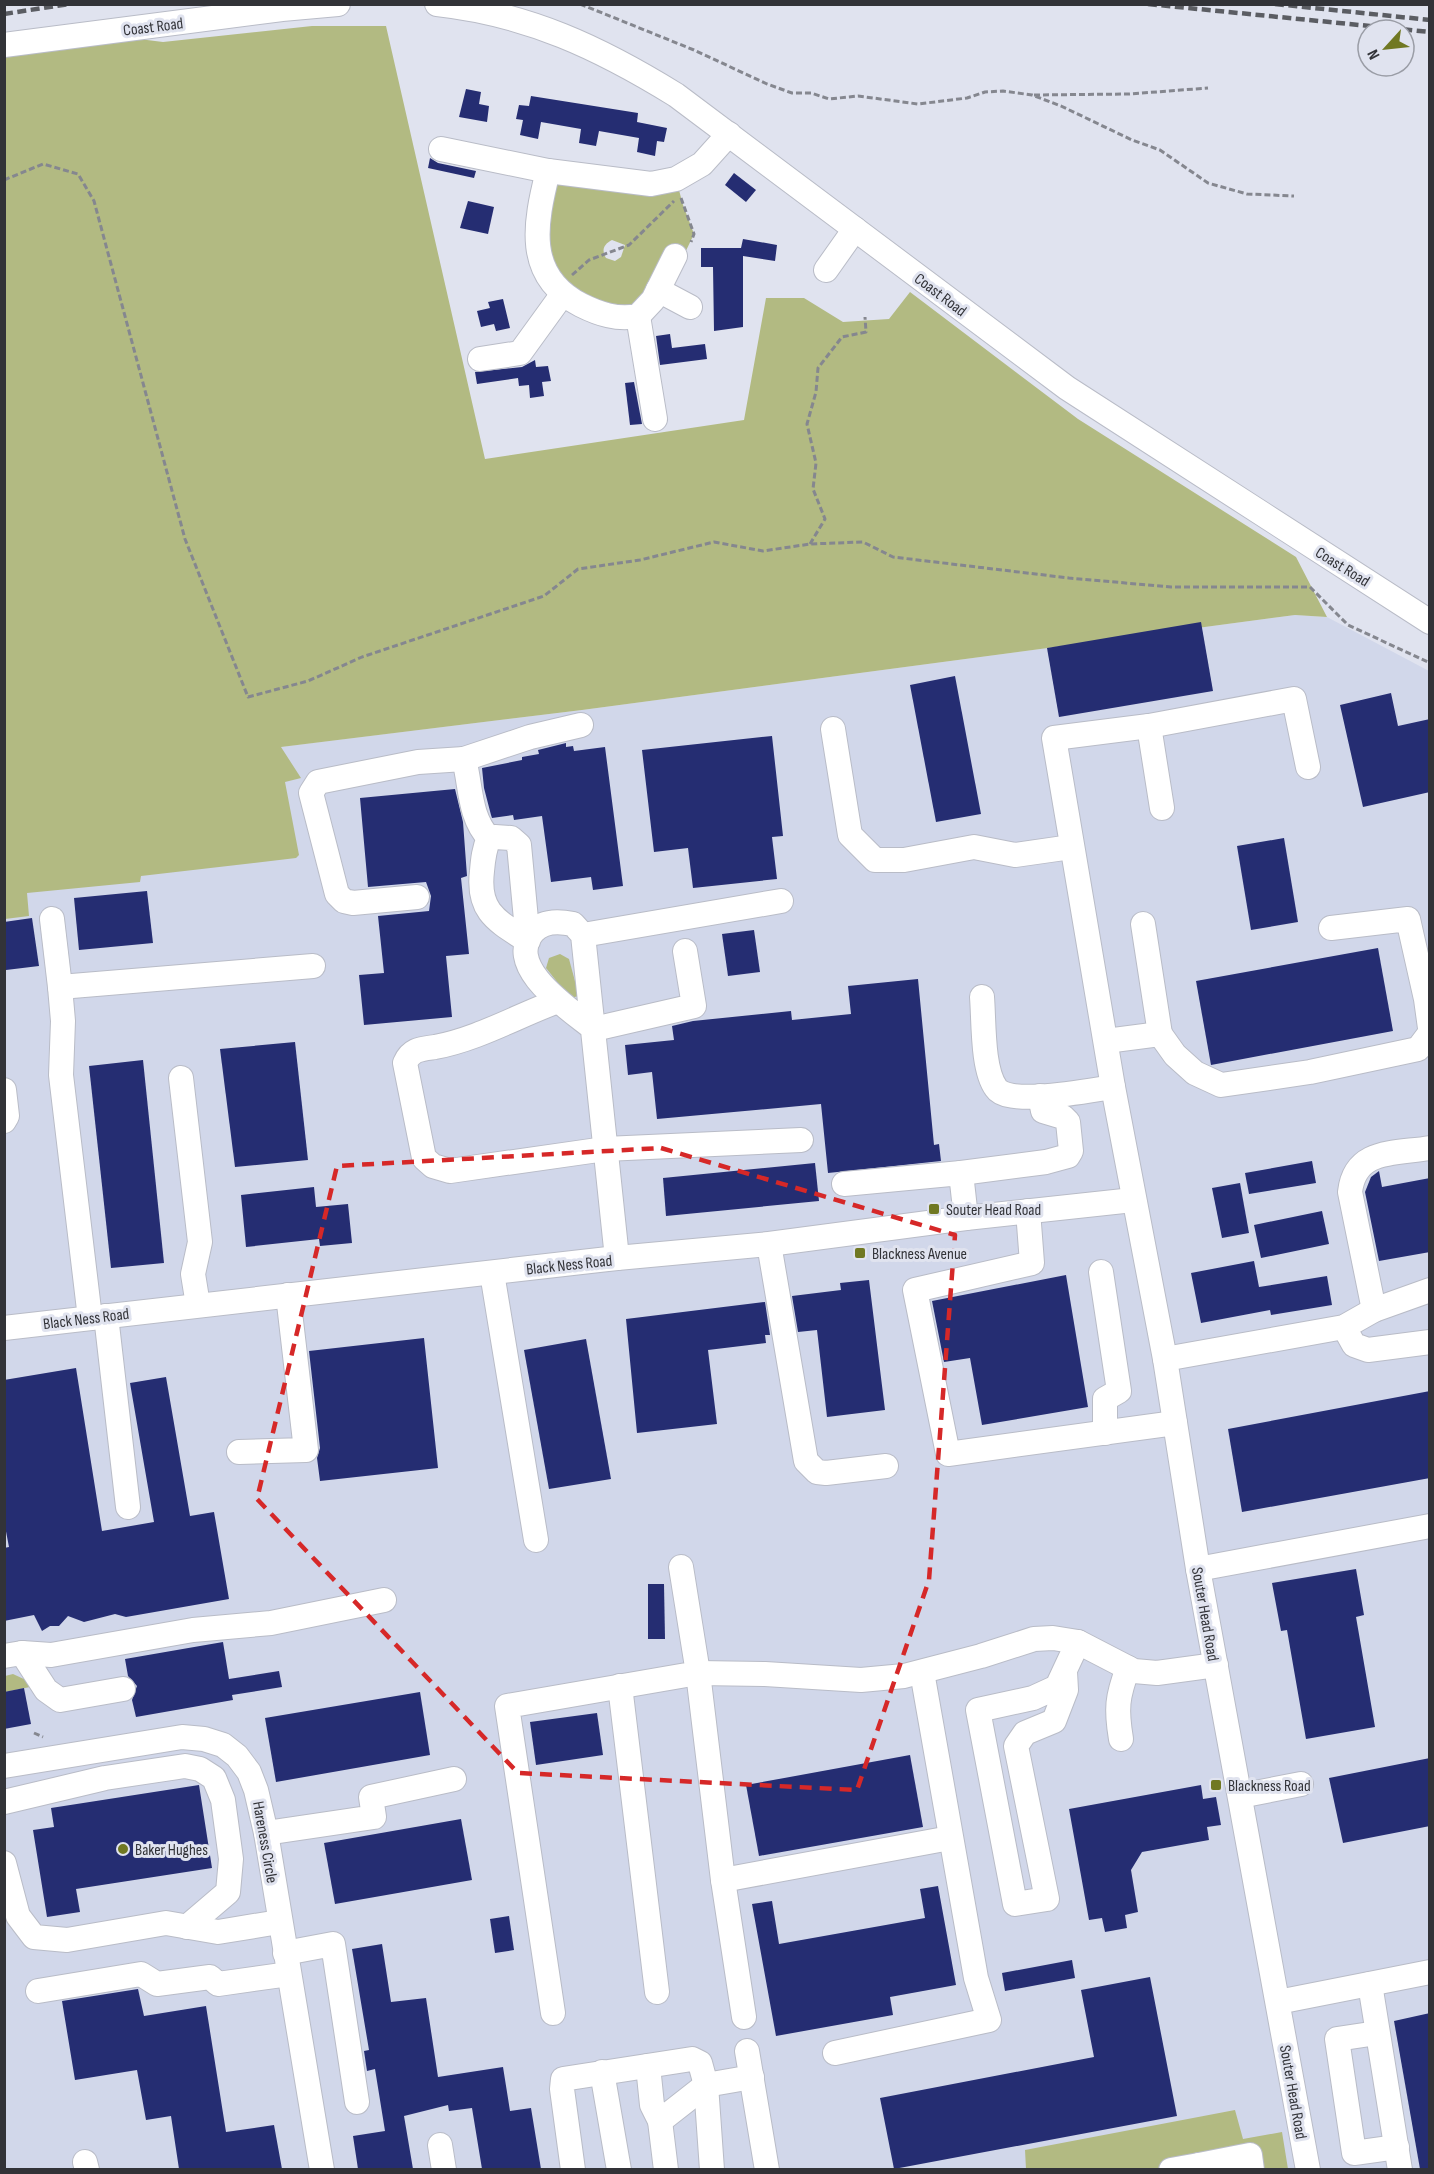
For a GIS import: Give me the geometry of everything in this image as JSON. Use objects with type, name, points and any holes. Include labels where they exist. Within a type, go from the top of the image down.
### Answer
[{"type":"street","name":"Coast Road","points":[[4,45],[282,9],[338,4]]},
{"type":"street","name":"Coast Road","points":[[437,4],[528,13],[625,64],[676,95],[1067,388],[1430,622]]},
{"type":"street","points":[[441,149],[548,171],[625,183],[664,182],[702,164],[729,135]]},
{"type":"street","points":[[548,171],[539,210],[537,236],[545,273],[559,292],[597,313],[620,318],[638,316],[653,300],[683,249]]},
{"type":"street","points":[[826,270],[855,229]]},
{"type":"street","points":[[658,290],[690,307]]},
{"type":"street","points":[[480,359],[520,353],[559,292]]},
{"type":"street","points":[[638,316],[655,419]]},
{"type":"street","points":[[1162,808],[1149,726],[1293,699],[1308,767]]},
{"type":"street","points":[[417,897],[353,903],[344,901],[337,894],[311,793],[318,782],[418,762],[464,759],[530,736],[581,725]]},
{"type":"street","name":"Souter Head Road","points":[[1149,726],[1054,738],[1133,1200],[1165,1359],[1198,1569],[1308,2169]]},
{"type":"street","points":[[833,729],[850,835],[875,860],[904,860],[974,847],[1015,855],[1071,847]]},
{"type":"street","points":[[464,759],[473,811],[480,828],[489,838],[511,838],[519,845],[528,941]]},
{"type":"street","points":[[489,838],[485,847],[481,880],[485,907],[495,919],[528,941]]},
{"type":"street","points":[[584,935],[781,901]]},
{"type":"street","points":[[52,919],[63,1021],[61,1075],[128,1507]]},
{"type":"street","points":[[1331,928],[1408,919],[1426,999],[1430,1028]]},
{"type":"street","points":[[594,1029],[558,1001],[540,982],[527,962],[525,947],[534,930],[553,922],[573,924],[584,935],[594,1029],[605,1149],[617,1258]]},
{"type":"street","points":[[1143,924],[1160,1034],[1174,1055],[1195,1073],[1221,1085],[1310,1072],[1418,1049],[1430,1033]]},
{"type":"street","points":[[594,1029],[694,1006],[686,951]]},
{"type":"street","points":[[60,987],[313,966]]},
{"type":"street","points":[[982,997],[988,1061],[995,1088],[1006,1095],[1040,1096],[1113,1087]]},
{"type":"street","points":[[558,1001],[461,1042],[413,1051],[408,1057],[405,1063],[424,1158],[433,1166],[450,1171],[605,1149],[801,1140]]},
{"type":"street","points":[[1106,1041],[1160,1034]]},
{"type":"street","points":[[181,1078],[200,1242],[193,1274],[198,1305]]},
{"type":"street","points":[[4,1090],[7,1116],[4,1121]]},
{"type":"street","points":[[844,1184],[961,1173],[1046,1162],[1068,1156],[1071,1151],[1068,1122],[1063,1117],[1043,1111],[1040,1096]]},
{"type":"street","points":[[1374,1310],[1350,1192],[1352,1178],[1358,1166],[1368,1158],[1430,1148]]},
{"type":"street","points":[[961,1173],[966,1218]]},
{"type":"street","name":"Black Ness Road","points":[[4,1328],[617,1258],[769,1244],[966,1218],[1133,1200]]},
{"type":"street","points":[[1028,1211],[1032,1263],[915,1290],[948,1454],[1175,1423]]},
{"type":"street","points":[[769,1244],[806,1461],[817,1472],[826,1473],[886,1466]]},
{"type":"street","points":[[1101,1272],[1119,1391],[1106,1399],[1105,1432]]},
{"type":"street","points":[[492,1273],[536,1540]]},
{"type":"street","points":[[1165,1359],[1344,1327],[1374,1310],[1430,1290]]},
{"type":"street","points":[[240,1452],[306,1450],[288,1295]]},
{"type":"street","points":[[1344,1327],[1354,1345],[1368,1350],[1430,1342]]},
{"type":"street","points":[[1198,1569],[1430,1526]]},
{"type":"street","points":[[681,1567],[698,1673],[723,1880],[744,2017]]},
{"type":"street","points":[[13,1654],[51,1655],[193,1630],[272,1623],[384,1600]]},
{"type":"street","points":[[553,2013],[507,1706],[698,1673],[765,1674],[861,1680],[922,1672],[1034,1639],[1053,1638],[1078,1642],[1128,1668],[1157,1673],[1216,1665]]},
{"type":"street","points":[[1065,1672],[1066,1690],[1054,1721],[1025,1732],[1016,1746],[1047,1899],[1015,1904],[978,1710],[1047,1693],[1057,1687],[1078,1642]]},
{"type":"street","points":[[13,1654],[46,1690],[60,1700],[123,1689]]},
{"type":"street","points":[[1121,1739],[1116,1714],[1118,1695],[1128,1668]]},
{"type":"street","points":[[835,2053],[989,2020],[976,1978],[922,1672]]},
{"type":"street","points":[[620,1686],[657,1992]]},
{"type":"street","name":"Hareness Circle","points":[[4,1766],[182,1737],[204,1739],[223,1745],[237,1756],[249,1772],[256,1790],[266,1833],[279,1922],[322,2169]]},
{"type":"street","points":[[4,1802],[105,1778],[185,1766],[200,1769],[214,1778],[223,1800],[229,1841],[231,1860],[228,1893],[187,1927]]},
{"type":"street","points":[[266,1833],[374,1817],[371,1797],[454,1779]]},
{"type":"street","points":[[1240,1796],[1301,1784]]},
{"type":"street","points":[[723,1880],[950,1838]]},
{"type":"street","points":[[4,1863],[18,1916],[34,1937],[67,1940],[166,1923],[218,1932],[279,1922]]},
{"type":"street","points":[[38,1991],[141,1974],[157,1984],[210,1977],[218,1984],[287,1964],[333,1944],[357,2102]]},
{"type":"street","points":[[1278,2002],[1430,1972]]},
{"type":"street","points":[[1370,1984],[1399,2158],[1354,2153],[1336,2039],[1377,2033]]},
{"type":"street","points":[[747,2051],[767,2169]]},
{"type":"street","points":[[573,2169],[562,2089],[563,2079],[692,2059],[700,2063],[706,2085],[712,2169]]},
{"type":"street","points":[[648,2066],[652,2105],[660,2121],[666,2169]]},
{"type":"street","points":[[602,2072],[619,2169]]},
{"type":"street","points":[[660,2121],[706,2085],[752,2077]]},
{"type":"street","points":[[440,2145],[444,2169]]},
{"type":"street","points":[[1171,2169],[1199,2167],[1250,2154],[1252,2169]]},
{"type":"path","points":[[580,4],[694,50],[767,84],[792,93],[811,93],[830,99],[858,96],[918,104],[1003,91],[1032,95],[1129,94],[1208,88]]},
{"type":"path","points":[[1032,95],[1061,106],[1132,140],[1161,150],[1208,183],[1247,194],[1294,196]]},
{"type":"path","points":[[4,180],[43,164],[78,174],[94,201],[185,539],[248,697],[308,681],[372,653],[544,597],[578,570],[640,560],[714,542],[763,551],[810,544],[862,542],[893,557],[1171,587],[1310,587],[1348,625],[1430,663]]},
{"type":"path","points":[[559,292],[590,260],[629,245],[680,195],[694,234],[683,249]]},
{"type":"path","points":[[810,544],[825,519],[813,489],[816,463],[807,424],[816,392],[818,368],[842,336],[866,332],[865,317]]},
{"type":"highlighted area","points":[[661,1148],[955,1235],[929,1580],[857,1790],[518,1773],[257,1499],[337,1166]]},
{"type":"shaded area","points":[[5,281],[280,747],[582,710],[1295,615],[1327,617],[1429,671],[1429,2169],[5,2170]]},
{"type":"green space","points":[[312,26],[386,26],[485,459],[744,420],[766,298],[804,298],[843,322],[889,319],[910,292],[1078,419],[1296,557],[1327,617],[1295,615],[582,710],[281,747],[301,778],[285,782],[299,855],[296,858],[141,876],[140,882],[27,893],[29,916],[5,919],[5,52],[123,37],[163,42]]},
{"type":"green space","points":[[548,171],[676,179],[694,234],[682,259],[627,318],[545,273]],"holes":[[[612,240],[625,245],[621,257],[615,261],[604,255],[605,245]]]},
{"type":"green space","points":[[560,954],[569,959],[579,996],[570,998],[546,968],[549,958]]},
{"type":"green space","points":[[13,1674],[28,1681],[30,1687],[5,1692],[5,1676]]},
{"type":"green space","points":[[1235,2110],[1243,2139],[1282,2132],[1288,2169],[1026,2169],[1025,2150]]},
{"type":"building","points":[[466,89],[481,92],[479,104],[489,106],[487,122],[459,117]]},
{"type":"building","points":[[531,96],[638,113],[637,122],[667,128],[664,142],[657,141],[655,156],[637,152],[639,138],[599,131],[596,146],[579,143],[581,129],[541,122],[538,139],[520,135],[523,120],[516,119],[519,105],[529,106]]},
{"type":"building","points":[[430,158],[438,163],[476,171],[474,178],[428,168]]},
{"type":"building","points":[[734,173],[756,190],[746,202],[725,185]]},
{"type":"building","points":[[468,201],[494,207],[488,234],[460,228]]},
{"type":"building","points":[[743,239],[777,245],[775,261],[743,256],[743,327],[714,331],[713,267],[701,267],[701,248],[741,248]]},
{"type":"building","points":[[503,299],[510,328],[496,331],[494,324],[481,327],[477,311],[490,308],[488,302]]},
{"type":"building","points":[[670,334],[672,348],[705,344],[707,359],[660,365],[656,336]]},
{"type":"building","points":[[535,360],[536,367],[548,366],[551,381],[542,382],[544,396],[530,398],[529,385],[519,386],[518,378],[477,384],[475,372],[522,367]]},
{"type":"building","points":[[634,382],[642,424],[630,425],[625,383]]},
{"type":"building","points":[[1201,622],[1213,691],[1059,717],[1047,648]]},
{"type":"building","points":[[955,676],[981,814],[936,822],[910,685]]},
{"type":"building","points":[[1391,693],[1398,726],[1430,719],[1430,792],[1363,807],[1340,705]]},
{"type":"building","points":[[772,736],[783,836],[772,837],[777,879],[693,888],[688,848],[654,852],[642,750]]},
{"type":"building","points":[[566,743],[566,747],[573,746],[574,751],[605,747],[623,886],[593,890],[591,877],[551,882],[542,816],[514,820],[513,815],[492,818],[484,788],[482,768],[522,760],[522,757],[539,754],[538,750]]},
{"type":"building","points":[[455,789],[463,822],[467,876],[461,878],[469,954],[446,956],[452,1017],[364,1025],[359,975],[384,973],[378,916],[429,911],[431,896],[426,882],[368,887],[360,798]]},
{"type":"building","points":[[1284,838],[1298,922],[1251,930],[1237,846]]},
{"type":"building","points":[[147,891],[153,943],[79,950],[74,898]]},
{"type":"building","points":[[32,918],[39,966],[6,970],[4,922]]},
{"type":"building","points":[[754,930],[760,972],[728,976],[722,934]]},
{"type":"building","points":[[1378,948],[1393,1031],[1211,1065],[1196,981]]},
{"type":"building","points":[[918,979],[934,1145],[939,1144],[941,1161],[828,1173],[821,1104],[657,1119],[652,1072],[628,1075],[625,1045],[674,1040],[672,1026],[693,1021],[791,1011],[792,1020],[851,1014],[848,986]]},
{"type":"building","points":[[295,1042],[308,1160],[235,1167],[220,1049]]},
{"type":"building","points":[[143,1060],[164,1263],[111,1268],[89,1066]]},
{"type":"building","points":[[1312,1161],[1316,1183],[1249,1194],[1245,1173]]},
{"type":"building","points":[[815,1163],[819,1201],[666,1216],[663,1178]]},
{"type":"building","points":[[1379,1171],[1382,1187],[1430,1178],[1430,1252],[1379,1261],[1365,1192],[1371,1177]]},
{"type":"building","points":[[1240,1183],[1249,1233],[1222,1238],[1212,1188]]},
{"type":"building","points":[[314,1187],[316,1207],[348,1204],[352,1243],[320,1246],[319,1239],[246,1247],[241,1195]]},
{"type":"building","points":[[1322,1211],[1329,1244],[1261,1258],[1254,1225]]},
{"type":"building","points":[[1254,1261],[1259,1287],[1327,1276],[1332,1305],[1271,1315],[1270,1310],[1201,1323],[1191,1273]]},
{"type":"building","points":[[1066,1275],[1088,1407],[982,1425],[970,1358],[944,1362],[932,1301]]},
{"type":"building","points":[[869,1280],[885,1410],[827,1417],[817,1330],[798,1332],[792,1296],[841,1290],[840,1283]]},
{"type":"building","points":[[765,1302],[770,1335],[765,1335],[766,1343],[708,1350],[717,1424],[637,1433],[626,1319]]},
{"type":"building","points":[[424,1338],[438,1468],[320,1481],[317,1458],[320,1448],[309,1351]]},
{"type":"building","points":[[586,1339],[611,1479],[549,1489],[524,1350]]},
{"type":"building","points":[[76,1368],[102,1531],[154,1522],[130,1383],[166,1377],[190,1516],[214,1512],[229,1599],[126,1617],[115,1614],[84,1622],[68,1616],[59,1626],[50,1626],[42,1631],[34,1615],[4,1621],[4,1548],[9,1547],[4,1521],[4,1380]]},
{"type":"building","points":[[1430,1391],[1430,1478],[1242,1512],[1228,1429]]},
{"type":"building","points":[[1356,1569],[1364,1615],[1356,1617],[1375,1727],[1306,1739],[1287,1630],[1281,1631],[1272,1583]]},
{"type":"building","points":[[648,1584],[664,1584],[665,1639],[648,1639]]},
{"type":"building","points":[[223,1642],[229,1679],[279,1671],[282,1687],[232,1695],[233,1700],[136,1717],[132,1700],[137,1686],[128,1676],[125,1659]]},
{"type":"building","points":[[24,1688],[31,1724],[4,1729],[4,1692]]},
{"type":"building","points":[[420,1692],[430,1755],[276,1782],[265,1718]]},
{"type":"building","points":[[597,1713],[603,1755],[536,1765],[530,1722]]},
{"type":"building","points":[[910,1755],[923,1827],[759,1856],[746,1785]]},
{"type":"building","points":[[1430,1758],[1430,1826],[1343,1843],[1329,1778]]},
{"type":"building","name":"Baker Hughes","points":[[199,1785],[212,1868],[76,1889],[80,1912],[47,1917],[33,1830],[54,1827],[51,1808]]},
{"type":"building","points":[[1201,1785],[1203,1799],[1216,1797],[1221,1825],[1207,1827],[1209,1840],[1142,1852],[1131,1870],[1138,1912],[1125,1915],[1127,1928],[1105,1932],[1102,1918],[1089,1920],[1069,1809]]},
{"type":"building","points":[[461,1819],[472,1880],[335,1904],[324,1843]]},
{"type":"building","points":[[938,1886],[956,1985],[890,1997],[893,2015],[776,2036],[752,1904],[772,1901],[779,1944],[925,1918],[920,1889]]},
{"type":"building","points":[[509,1916],[514,1950],[495,1953],[490,1919]]},
{"type":"building","points":[[382,1944],[391,2002],[426,1998],[438,2077],[503,2067],[510,2111],[531,2108],[541,2169],[482,2169],[472,2108],[449,2111],[448,2105],[404,2116],[413,2169],[358,2169],[353,2136],[385,2131],[375,2069],[367,2071],[364,2051],[369,2050],[352,1949]]},
{"type":"building","points":[[1072,1960],[1075,1978],[1005,1991],[1002,1973]]},
{"type":"building","points":[[1150,1977],[1177,2116],[894,2169],[880,2098],[1094,2057],[1081,1990]]},
{"type":"building","points":[[138,1989],[144,2016],[206,2006],[226,2132],[274,2125],[282,2169],[179,2169],[171,2116],[146,2120],[137,2070],[75,2080],[62,2001]]},
{"type":"building","points":[[1430,2013],[1430,2169],[1420,2169],[1394,2021]]},
{"type":"railway","points":[[4,14],[69,4]]},
{"type":"railway","points":[[1148,4],[1430,32]]},
{"type":"railway","points":[[1275,4],[1430,20]]},
{"type":"place","name":"Souter Head Road","points":[[934,1209]]},
{"type":"place","name":"Blackness Avenue","points":[[860,1253]]},
{"type":"place","name":"Blackness Road","points":[[1216,1785]]},
{"type":"place","name":"Baker Hughes","points":[[123,1849]]}]
